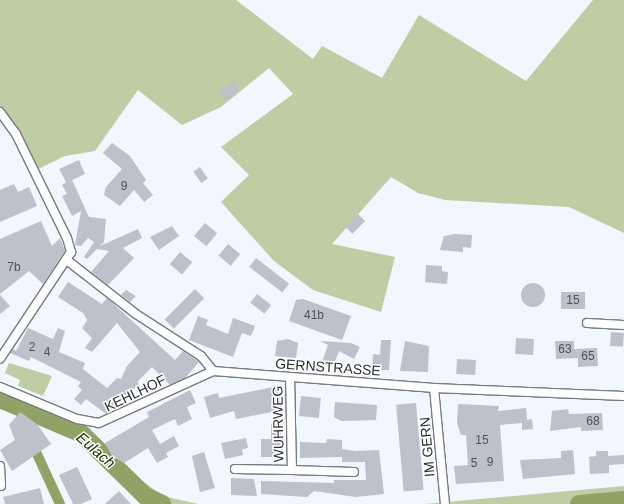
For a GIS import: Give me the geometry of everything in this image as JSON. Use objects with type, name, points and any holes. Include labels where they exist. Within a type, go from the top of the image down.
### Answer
[{"type":"street","points":[[0,112],[16,134],[71,249],[68,261],[0,359]]},
{"type":"street","points":[[68,261],[136,314],[201,356],[213,371]]},
{"type":"street","points":[[586,323],[624,325]]},
{"type":"street","name":"GERNSTRASSE","points":[[213,371],[434,388],[624,396]]},
{"type":"street","name":"KEHLHOF","points":[[0,387],[77,419],[99,423],[213,371]]},
{"type":"street","name":"WUHRWEG","points":[[290,377],[292,470]]},
{"type":"street","name":"IM GERN","points":[[434,388],[445,504]]},
{"type":"street","points":[[0,466],[1,486]]},
{"type":"street","name":"WUHRWEG","points":[[235,469],[354,472]]},
{"type":"green space","points":[[0,0],[236,0],[313,59],[322,46],[382,78],[419,15],[526,81],[593,0],[624,0],[624,233],[569,207],[445,200],[418,193],[391,177],[332,244],[395,257],[381,312],[313,290],[274,261],[221,202],[249,175],[221,147],[293,94],[269,68],[221,107],[182,125],[138,90],[95,151],[65,156],[34,171],[0,112]]},
{"type":"green space","points":[[9,363],[52,376],[43,396],[18,386],[20,380],[5,373]]},
{"type":"green space","points":[[0,394],[88,433],[119,464],[163,496],[198,504],[142,504],[80,445],[82,440],[0,405]]},
{"type":"green space","points":[[624,486],[624,504],[425,504]]},
{"type":"building","points":[[233,81],[240,90],[226,100],[220,91]]},
{"type":"building","points":[[112,143],[130,156],[146,180],[143,183],[153,195],[144,202],[134,190],[120,206],[104,195],[106,187],[122,169],[103,153]]},
{"type":"building","points":[[79,160],[85,174],[72,180],[89,217],[106,219],[104,242],[100,246],[138,229],[142,238],[123,248],[134,258],[108,285],[91,272],[109,251],[97,249],[87,259],[84,257],[94,242],[88,238],[81,246],[75,245],[81,211],[72,216],[62,196],[67,194],[62,185],[66,182],[59,169]]},
{"type":"building","points":[[200,167],[208,179],[201,183],[193,171]]},
{"type":"building","points":[[14,184],[18,192],[29,187],[37,206],[0,222],[0,190]]},
{"type":"building","points":[[358,214],[365,221],[352,234],[345,227]]},
{"type":"building","points":[[41,221],[52,246],[60,238],[65,251],[43,284],[29,271],[0,294],[0,239]]},
{"type":"building","points":[[205,223],[217,233],[206,246],[194,236]]},
{"type":"building","points":[[172,226],[179,236],[159,250],[150,237]]},
{"type":"building","points":[[455,234],[472,235],[471,248],[463,247],[463,252],[440,250],[444,236]]},
{"type":"building","points":[[228,244],[240,254],[231,266],[218,255]]},
{"type":"building","points":[[180,252],[192,262],[182,275],[170,264]]},
{"type":"building","points":[[256,258],[289,284],[282,293],[249,267]]},
{"type":"building","points":[[426,265],[442,266],[442,271],[448,272],[447,284],[425,282]]},
{"type":"building","points":[[68,282],[102,304],[107,298],[175,360],[183,351],[199,362],[185,378],[170,385],[152,367],[137,382],[139,384],[106,414],[86,399],[81,405],[74,399],[82,390],[78,386],[81,382],[31,357],[29,361],[10,353],[13,349],[16,351],[28,328],[53,339],[58,328],[65,331],[59,352],[85,363],[83,369],[107,388],[117,378],[121,379],[127,366],[140,352],[117,323],[92,352],[85,348],[92,338],[82,328],[87,320],[83,313],[58,297]]},
{"type":"building","points":[[533,283],[542,286],[545,295],[542,304],[533,307],[524,304],[521,295],[524,286]]},
{"type":"building","points":[[195,289],[204,298],[174,329],[165,319]]},
{"type":"building","points":[[126,290],[136,296],[130,302],[121,295]]},
{"type":"building","points":[[561,292],[585,292],[585,309],[561,309]]},
{"type":"building","points":[[257,294],[271,305],[264,314],[250,303]]},
{"type":"building","points":[[0,295],[10,306],[0,314]]},
{"type":"building","points":[[303,299],[351,316],[342,340],[289,321],[296,300]]},
{"type":"building","points":[[198,316],[208,320],[206,325],[228,334],[233,318],[255,326],[251,336],[242,333],[233,357],[189,340]]},
{"type":"building","points":[[611,332],[624,333],[623,347],[610,346]]},
{"type":"building","points":[[516,338],[534,339],[533,355],[515,354]]},
{"type":"building","points":[[288,339],[298,343],[296,358],[275,356],[277,341]]},
{"type":"building","points":[[381,340],[391,340],[389,370],[372,370],[373,354],[380,355]]},
{"type":"building","points":[[320,341],[351,343],[360,347],[354,359],[339,351],[334,364],[322,362],[328,345]]},
{"type":"building","points":[[405,341],[429,346],[428,372],[400,371]]},
{"type":"building","points":[[555,341],[574,341],[574,349],[597,348],[598,366],[578,367],[578,358],[556,359]]},
{"type":"building","points":[[457,359],[476,360],[475,375],[456,374]]},
{"type":"building","points":[[278,386],[282,410],[236,419],[234,411],[210,418],[204,397],[218,393],[219,398]]},
{"type":"building","points":[[190,390],[196,403],[187,407],[192,419],[178,426],[175,419],[152,430],[160,444],[174,436],[179,446],[166,453],[168,457],[157,463],[148,448],[124,463],[112,456],[105,443],[149,417],[147,412]]},
{"type":"building","points":[[301,396],[321,398],[319,418],[299,416]]},
{"type":"building","points":[[335,402],[377,405],[376,420],[341,421],[334,417]]},
{"type":"building","points":[[416,403],[424,490],[404,491],[396,405]]},
{"type":"building","points":[[458,404],[499,406],[498,411],[526,408],[527,420],[532,419],[533,429],[522,430],[522,423],[500,425],[504,481],[456,484],[454,466],[468,465],[466,435],[461,435],[457,423]]},
{"type":"building","points":[[568,409],[569,414],[602,413],[603,430],[581,431],[581,427],[550,431],[552,411]]},
{"type":"building","points":[[20,412],[37,424],[51,444],[12,471],[0,450],[15,440],[9,425]]},
{"type":"building","points":[[271,424],[281,424],[280,457],[261,457],[261,439],[271,439]]},
{"type":"building","points":[[246,438],[248,448],[242,449],[243,455],[225,459],[221,443]]},
{"type":"building","points":[[327,439],[342,440],[342,449],[355,451],[379,450],[384,494],[356,497],[314,491],[307,497],[261,494],[261,481],[334,483],[334,480],[366,480],[365,462],[342,462],[342,457],[300,458],[300,442],[326,443]]},
{"type":"building","points":[[573,450],[575,474],[523,479],[520,460],[561,458],[561,451]]},
{"type":"building","points":[[596,451],[608,451],[608,456],[624,455],[624,464],[609,465],[609,473],[590,474],[589,457],[596,456]]},
{"type":"building","points":[[204,452],[215,488],[200,492],[192,456]]},
{"type":"building","points":[[77,467],[92,499],[81,504],[73,504],[59,475]]},
{"type":"building","points":[[231,478],[254,479],[257,496],[231,495]]},
{"type":"building","points":[[40,488],[44,504],[5,504],[3,497]]},
{"type":"building","points":[[119,491],[131,504],[105,504]]},
{"type":"waterway","name":"Eulach","points":[[0,399],[82,434],[145,496],[162,504]]},
{"type":"waterway","name":"Eulach","points":[[1,399],[3,405]]},
{"type":"waterway","points":[[37,454],[60,504]]},
{"type":"waterway","name":"Eulach","points":[[579,504],[624,500]]}]
